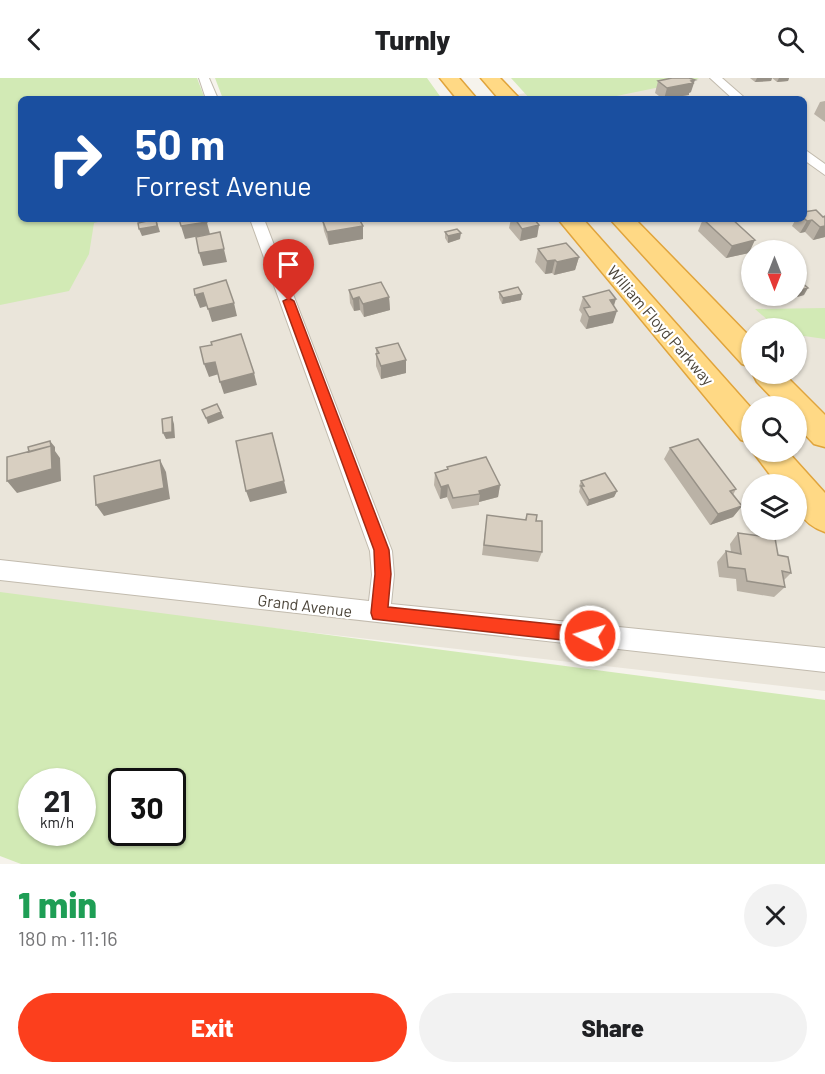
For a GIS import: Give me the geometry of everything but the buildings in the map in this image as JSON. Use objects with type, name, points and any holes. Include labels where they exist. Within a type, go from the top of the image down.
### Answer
[{"type":"highway","points":[[449,78],[464,96]]},
{"type":"highway","points":[[490,78],[507,96]]},
{"type":"highway","name":"William Floyd Parkway","points":[[573,222],[741,418]]},
{"type":"highway","points":[[625,222],[741,345]]},
{"type":"highway","points":[[777,384],[825,435]]},
{"type":"highway","points":[[778,462],[825,517]]},
{"type":"street","points":[[204,78],[211,96]]},
{"type":"street","points":[[715,78],[736,96]]},
{"type":"street","points":[[807,156],[825,171]]},
{"type":"street","points":[[258,222],[381,550],[383,574],[379,613]]},
{"type":"street","name":"Grand Avenue","points":[[0,570],[825,660]]},
{"type":"shaded area","points":[[517,78],[825,78],[825,691],[0,597],[0,259],[70,222],[807,222],[807,96],[509,96],[531,92]]},
{"type":"green space","points":[[0,78],[197,78],[204,96],[18,96],[18,222],[98,222],[94,223],[89,254],[69,291],[0,305]]},
{"type":"green space","points":[[215,78],[427,78],[440,96],[222,96]]},
{"type":"green space","points":[[511,78],[699,79],[617,96],[527,96]]},
{"type":"green space","points":[[825,308],[825,339],[807,336],[807,318],[765,318],[755,309]]},
{"type":"green space","points":[[0,592],[825,700],[825,864],[21,864],[0,856]]},
{"type":"route","points":[[289,301],[381,550],[383,574],[379,613],[590,636]]}]
